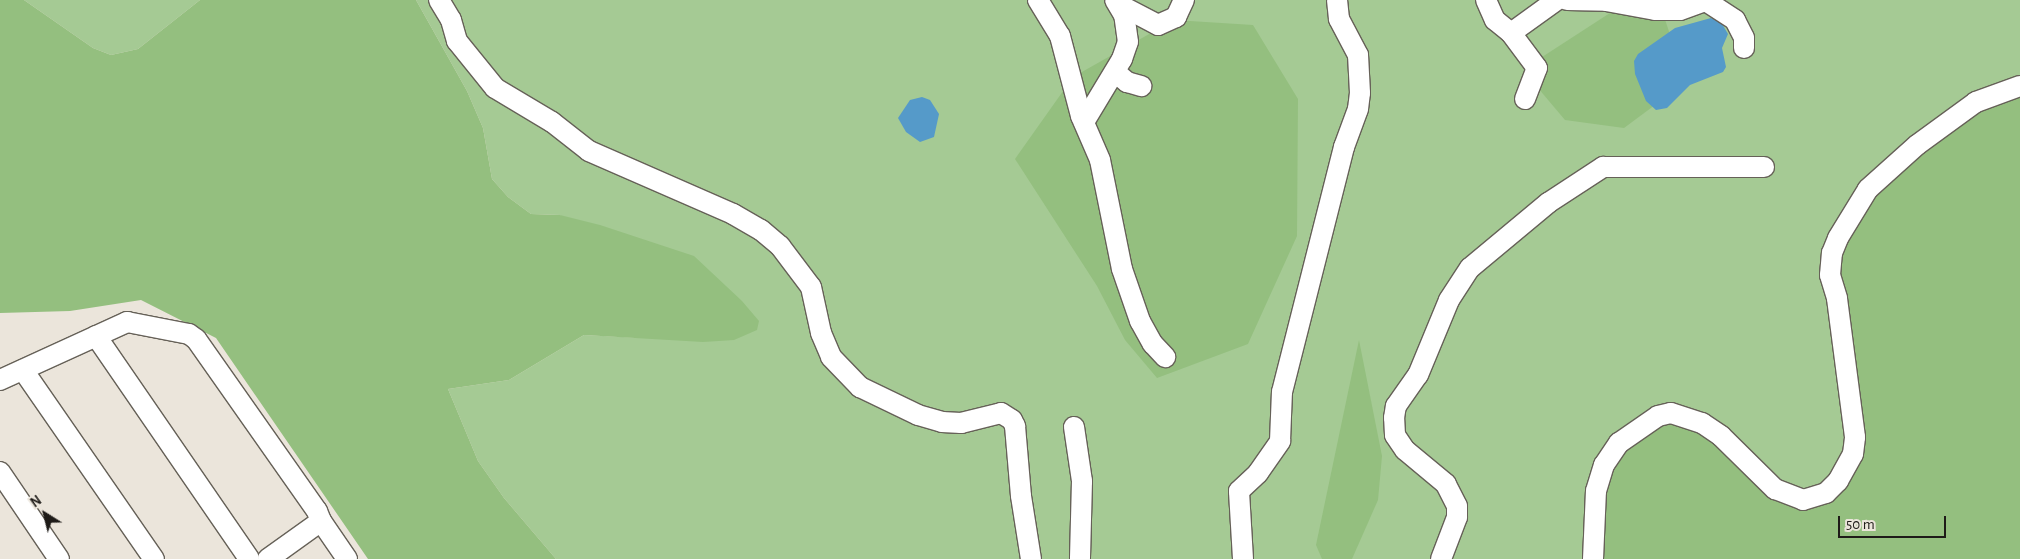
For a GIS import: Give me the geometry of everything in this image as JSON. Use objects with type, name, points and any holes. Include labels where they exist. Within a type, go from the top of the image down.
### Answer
[{"type":"street","points":[[439,0],[452,20],[457,41],[494,88],[552,122],[589,151],[733,214],[780,246],[811,287],[821,333],[831,357],[860,387],[918,415],[942,422],[961,424],[1001,413],[1012,420],[1016,426],[1021,496],[1031,559]]},
{"type":"street","points":[[1038,0],[1060,36],[1084,122],[1100,160],[1122,269],[1140,321],[1152,344],[1166,357]]},
{"type":"street","points":[[1116,2],[1158,25],[1176,17],[1184,0]]},
{"type":"street","points":[[1243,559],[1238,491],[1273,454],[1280,441],[1282,392],[1344,147],[1358,109],[1358,55],[1339,19],[1337,0]]},
{"type":"street","points":[[1486,0],[1495,20],[1511,34],[1537,68],[1525,99]]},
{"type":"street","points":[[1511,34],[1556,0]]},
{"type":"street","points":[[1567,0],[1614,2],[1655,10],[1680,10],[1707,1],[1735,20],[1742,31],[1744,48]]},
{"type":"street","points":[[1084,122],[1115,72],[1128,42],[1124,15],[1116,2]]},
{"type":"street","points":[[1115,72],[1127,82],[1140,86]]},
{"type":"street","points":[[1593,559],[1596,492],[1604,465],[1619,443],[1658,416],[1671,413],[1702,423],[1721,436],[1774,489],[1802,500],[1826,493],[1838,481],[1853,454],[1855,437],[1837,298],[1830,276],[1832,253],[1838,238],[1868,189],[1917,145],[1976,102],[2020,86]]},
{"type":"street","points":[[1442,559],[1457,517],[1457,506],[1446,484],[1405,450],[1395,436],[1394,418],[1396,406],[1418,375],[1449,300],[1470,268],[1548,203],[1603,167],[1764,167]]},
{"type":"street","points":[[0,380],[127,322],[189,334],[196,339],[317,511],[321,521],[347,559]]},
{"type":"street","points":[[96,336],[249,559]]},
{"type":"street","points":[[23,370],[154,559]]},
{"type":"street","points":[[1074,427],[1082,481],[1080,559]]},
{"type":"street","points":[[0,472],[59,559]]},
{"type":"street","points":[[268,559],[321,521]]},
{"type":"green space","points":[[0,0],[24,0],[93,48],[111,55],[138,49],[200,0],[416,0],[467,91],[483,128],[492,179],[508,197],[531,214],[560,215],[600,225],[694,256],[742,301],[759,321],[757,330],[734,340],[703,342],[584,335],[509,380],[448,389],[478,461],[504,498],[556,559],[368,559],[216,338],[141,300],[70,311],[0,313]]},
{"type":"green space","points":[[24,0],[200,0],[138,49],[111,55],[93,48]]},
{"type":"green space","points":[[416,0],[2020,0],[2020,79],[1850,433],[1846,453],[1832,478],[1814,491],[1584,559],[556,559],[504,498],[478,461],[448,389],[509,380],[584,335],[642,338],[560,215],[531,214],[508,197],[492,179],[483,128],[467,91]]},
{"type":"green space","points":[[1630,0],[1659,1],[1675,50],[1659,102],[1624,128],[1565,120],[1527,75],[1539,59]]},
{"type":"green space","points":[[1174,20],[1253,25],[1298,99],[1297,236],[1248,344],[1157,378],[1125,340],[1097,286],[1015,159],[1073,77]]},
{"type":"green space","points":[[2020,79],[2020,559],[1584,559],[1588,495],[1595,460],[1613,435],[1658,406],[1676,407],[1798,493],[1814,491],[1832,478],[1846,453],[1850,433],[1825,272],[1874,171],[1918,131],[1958,105]]},
{"type":"green space","points":[[1359,340],[1382,456],[1378,500],[1352,559],[1322,559],[1316,545]]},
{"type":"water","points":[[1711,18],[1721,22],[1728,34],[1722,48],[1726,67],[1723,72],[1690,85],[1667,108],[1656,110],[1646,101],[1635,74],[1634,61],[1638,54],[1675,28]]},
{"type":"water","points":[[922,97],[930,100],[939,114],[934,137],[920,142],[906,132],[898,118],[910,100]]}]
